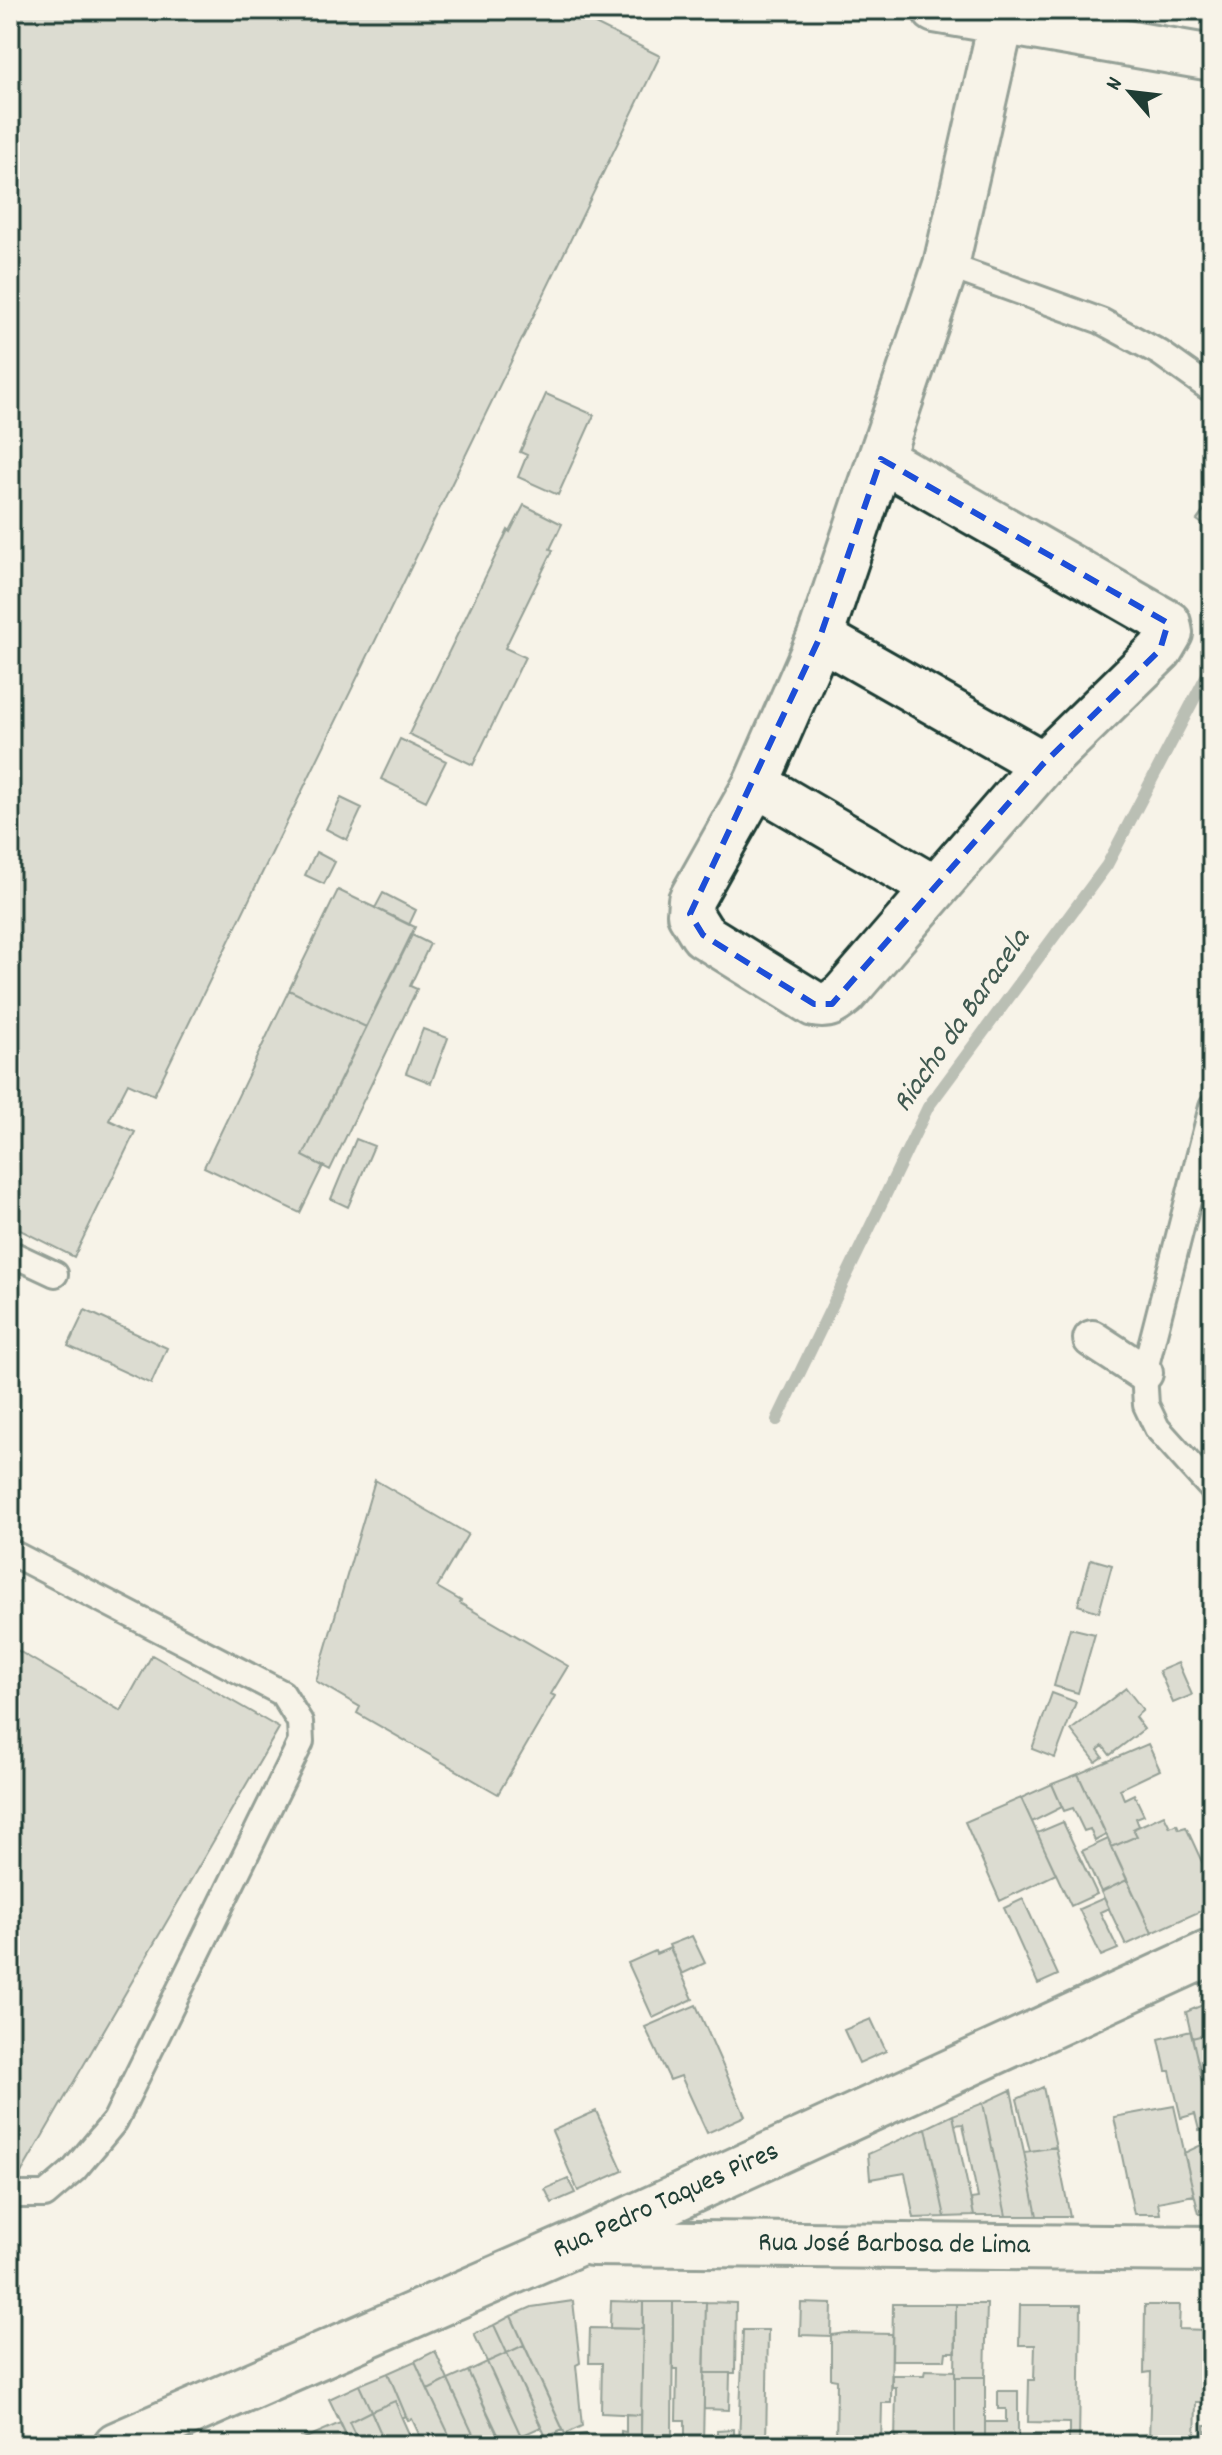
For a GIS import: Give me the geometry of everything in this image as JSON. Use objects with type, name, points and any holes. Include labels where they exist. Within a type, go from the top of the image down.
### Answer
[{"type":"street","points":[[935,10],[1212,58]]},
{"type":"street","points":[[881,459],[1168,623],[1170,633],[1160,650],[1043,764],[844,994],[832,1004],[814,1004],[703,935],[690,914],[691,900],[756,784],[820,637],[946,265],[1001,23]]},
{"type":"street","points":[[820,637],[1043,764]]},
{"type":"street","points":[[756,784],[934,888]]},
{"type":"street","points":[[1092,1339],[1144,1373]]},
{"type":"street","name":"Rua Pedro Taques Pires","points":[[116,2445],[578,2243],[1212,1952]]},
{"type":"street","name":"Rua José Barbosa de Lima","points":[[578,2243],[1212,2249]]},
{"type":"lane","points":[[946,265],[1101,321],[1160,353],[1212,390]]},
{"type":"lane","points":[[1212,1107],[1144,1373],[1146,1405],[1157,1428],[1212,1489]]},
{"type":"lane","points":[[10,1253],[55,1274]]},
{"type":"lane","points":[[10,1552],[282,1693],[300,1722],[301,1742],[115,2121],[74,2170],[45,2195],[10,2195]]},
{"type":"highlighted area","points":[[881,459],[1168,623],[1160,650],[1043,764],[832,1004],[814,1004],[703,935],[690,914],[820,637]]},
{"type":"building","points":[[10,10],[567,10],[660,56],[154,1095],[128,1083],[109,1120],[135,1132],[74,1257],[10,1225]]},
{"type":"building","points":[[546,394],[594,415],[558,495],[518,477],[527,455],[520,452]]},
{"type":"building","points":[[1212,499],[1212,531],[1197,520]]},
{"type":"building","points":[[524,505],[562,524],[550,549],[553,550],[505,648],[525,657],[473,765],[409,734],[508,530],[510,532]]},
{"type":"building","points":[[400,739],[446,761],[426,801],[381,779]]},
{"type":"building","points":[[341,798],[362,808],[347,840],[326,829]]},
{"type":"building","points":[[316,852],[335,862],[324,884],[305,875]]},
{"type":"building","points":[[338,890],[415,927],[366,1027],[289,990]]},
{"type":"building","points":[[383,893],[416,910],[409,925],[375,908]]},
{"type":"building","points":[[412,935],[430,944],[410,986],[417,989],[330,1170],[303,1156]]},
{"type":"building","points":[[289,990],[366,1027],[303,1156],[323,1166],[300,1213],[204,1167]]},
{"type":"building","points":[[423,1029],[448,1038],[431,1083],[406,1073]]},
{"type":"building","points":[[356,1139],[374,1146],[348,1207],[331,1199]]},
{"type":"building","points":[[85,1310],[167,1348],[151,1384],[68,1346]]},
{"type":"building","points":[[375,1480],[468,1534],[437,1587],[568,1666],[551,1694],[555,1696],[498,1794],[357,1713],[360,1707],[316,1681]]},
{"type":"building","points":[[1091,1559],[1112,1565],[1099,1612],[1078,1605]]},
{"type":"building","points":[[1070,1628],[1095,1634],[1078,1693],[1054,1686]]},
{"type":"building","points":[[10,1646],[121,1711],[152,1655],[279,1728],[17,2180],[10,2176]]},
{"type":"building","points":[[1178,1663],[1192,1695],[1173,1703],[1159,1671]]},
{"type":"building","points":[[1126,1688],[1143,1710],[1135,1717],[1144,1729],[1110,1755],[1103,1746],[1098,1750],[1103,1757],[1096,1762],[1071,1730]]},
{"type":"building","points":[[1052,1693],[1076,1702],[1055,1758],[1032,1749]]},
{"type":"building","points":[[1148,1744],[1160,1770],[1120,1789],[1124,1799],[1134,1794],[1144,1815],[1136,1818],[1139,1826],[1133,1829],[1137,1836],[1112,1847],[1078,1774]]},
{"type":"building","points":[[1078,1774],[1106,1835],[1095,1841],[1090,1829],[1084,1831],[1073,1808],[1064,1811],[1052,1784]]},
{"type":"building","points":[[1052,1784],[1062,1807],[1032,1822],[1021,1798]]},
{"type":"building","points":[[1021,1798],[1056,1874],[1000,1901],[965,1822]]},
{"type":"building","points":[[1164,1815],[1170,1827],[1177,1824],[1179,1829],[1186,1827],[1208,1875],[1212,1906],[1152,1933],[1112,1847],[1137,1836],[1133,1829]]},
{"type":"building","points":[[1063,1822],[1097,1894],[1071,1906],[1037,1833]]},
{"type":"building","points":[[1108,1839],[1127,1880],[1101,1892],[1082,1851]]},
{"type":"building","points":[[1127,1880],[1152,1933],[1126,1945],[1101,1892]]},
{"type":"building","points":[[1104,1898],[1109,1908],[1100,1912],[1118,1949],[1101,1956],[1079,1909]]},
{"type":"building","points":[[1023,1899],[1058,1975],[1038,1984],[1004,1908]]},
{"type":"building","points":[[692,1936],[705,1963],[682,1974],[669,1945]]},
{"type":"building","points":[[670,1948],[693,1999],[653,2018],[628,1963]]},
{"type":"building","points":[[1212,2001],[1212,2033],[1192,2038],[1186,2012]]},
{"type":"building","points":[[696,2005],[745,2116],[707,2133],[681,2076],[670,2080],[645,2027]]},
{"type":"building","points":[[871,2019],[886,2051],[859,2063],[844,2030]]},
{"type":"building","points":[[1191,2031],[1212,2128],[1199,2130],[1195,2114],[1181,2118],[1159,2039]]},
{"type":"building","points":[[1212,2033],[1212,2105],[1209,2105],[1192,2038]]},
{"type":"building","points":[[1043,2087],[1056,2147],[1030,2151],[1017,2099]]},
{"type":"building","points":[[1011,2090],[1037,2216],[1006,2216],[983,2103]]},
{"type":"building","points":[[983,2103],[1006,2216],[974,2216],[971,2199],[978,2198],[963,2124],[955,2125],[953,2115]]},
{"type":"building","points":[[1174,2106],[1194,2195],[1158,2202],[1160,2214],[1134,2214],[1114,2117]]},
{"type":"building","points":[[596,2111],[623,2171],[578,2191],[552,2131]]},
{"type":"building","points":[[953,2115],[974,2216],[945,2217],[926,2128]]},
{"type":"building","points":[[926,2128],[945,2217],[914,2218],[905,2173],[870,2179],[868,2154]]},
{"type":"building","points":[[1212,2140],[1212,2214],[1199,2214],[1184,2153]]},
{"type":"building","points":[[1056,2147],[1070,2216],[1037,2216],[1024,2152]]},
{"type":"building","points":[[568,2179],[575,2193],[552,2203],[545,2189]]},
{"type":"building","points":[[573,2301],[580,2363],[576,2365],[582,2426],[565,2434],[511,2316],[532,2307]]},
{"type":"building","points":[[611,2301],[643,2302],[643,2329],[610,2328]]},
{"type":"building","points":[[643,2302],[673,2302],[672,2434],[641,2434]]},
{"type":"building","points":[[673,2302],[706,2302],[703,2443],[685,2442],[685,2420],[676,2420]]},
{"type":"building","points":[[706,2302],[736,2303],[735,2373],[704,2373]]},
{"type":"building","points":[[801,2303],[832,2304],[831,2336],[800,2335]]},
{"type":"building","points":[[893,2304],[956,2304],[956,2352],[946,2352],[945,2360],[892,2360]]},
{"type":"building","points":[[956,2304],[987,2304],[985,2377],[955,2377]]},
{"type":"building","points":[[1020,2305],[1081,2305],[1079,2445],[1069,2445],[1069,2423],[1028,2422],[1029,2380],[1034,2380],[1035,2345],[1019,2345]]},
{"type":"building","points":[[1145,2305],[1180,2305],[1179,2329],[1206,2330],[1206,2402],[1196,2402],[1195,2444],[1149,2442],[1151,2372],[1144,2373]]},
{"type":"building","points":[[1206,2305],[1212,2305],[1212,2344],[1206,2344]]},
{"type":"building","points":[[511,2316],[524,2345],[507,2353],[494,2325]]},
{"type":"building","points":[[494,2325],[507,2353],[487,2362],[474,2334]]},
{"type":"building","points":[[590,2328],[643,2329],[641,2415],[601,2413],[602,2363],[589,2363]]},
{"type":"building","points":[[743,2330],[768,2330],[766,2445],[739,2445]]},
{"type":"building","points":[[892,2334],[891,2403],[882,2403],[881,2445],[836,2445],[837,2380],[831,2379],[831,2335]]},
{"type":"building","points":[[1206,2344],[1212,2344],[1212,2386],[1205,2386]]},
{"type":"building","points":[[524,2345],[563,2430],[546,2437],[507,2353]]},
{"type":"building","points":[[435,2351],[448,2380],[428,2390],[415,2361]]},
{"type":"building","points":[[507,2353],[541,2427],[521,2436],[487,2362]]},
{"type":"building","points":[[415,2361],[454,2445],[424,2445],[412,2419],[408,2420],[406,2416],[388,2373]]},
{"type":"building","points":[[487,2362],[521,2436],[503,2445],[468,2371]]},
{"type":"building","points":[[925,2370],[955,2371],[955,2445],[895,2445],[896,2387],[892,2387],[892,2375],[924,2375]]},
{"type":"building","points":[[468,2371],[502,2445],[478,2445],[448,2380]]},
{"type":"building","points":[[388,2373],[406,2416],[402,2418],[395,2401],[371,2411],[359,2385]]},
{"type":"building","points":[[704,2373],[730,2373],[729,2410],[704,2409]]},
{"type":"building","points":[[955,2377],[985,2377],[985,2445],[955,2445]]},
{"type":"building","points":[[448,2380],[478,2445],[454,2445],[428,2390]]},
{"type":"building","points":[[359,2385],[371,2411],[349,2422],[360,2445],[351,2445],[329,2399]]},
{"type":"building","points":[[998,2391],[1018,2391],[1018,2445],[985,2445],[985,2422],[1006,2422],[1006,2409],[998,2409]]},
{"type":"building","points":[[1212,2395],[1212,2445],[1205,2445],[1205,2425],[1211,2425]]},
{"type":"building","points":[[395,2401],[414,2445],[386,2445],[371,2411]]},
{"type":"building","points":[[371,2411],[386,2445],[360,2445],[349,2422]]},
{"type":"building","points":[[626,2414],[641,2415],[641,2445],[621,2445],[621,2431],[626,2432]]},
{"type":"building","points":[[340,2423],[350,2445],[292,2445],[292,2444]]},
{"type":"building","points":[[734,2429],[734,2445],[703,2445],[703,2437],[717,2437],[717,2430]]},
{"type":"building","points":[[587,2434],[589,2445],[570,2445],[567,2437]]},
{"type":"building","points":[[1018,2437],[1045,2437],[1045,2445],[1018,2445]]},
{"type":"waterway","name":"Riacho da Baracela","points":[[777,1420],[928,1107],[1107,865],[1212,665]]}]
